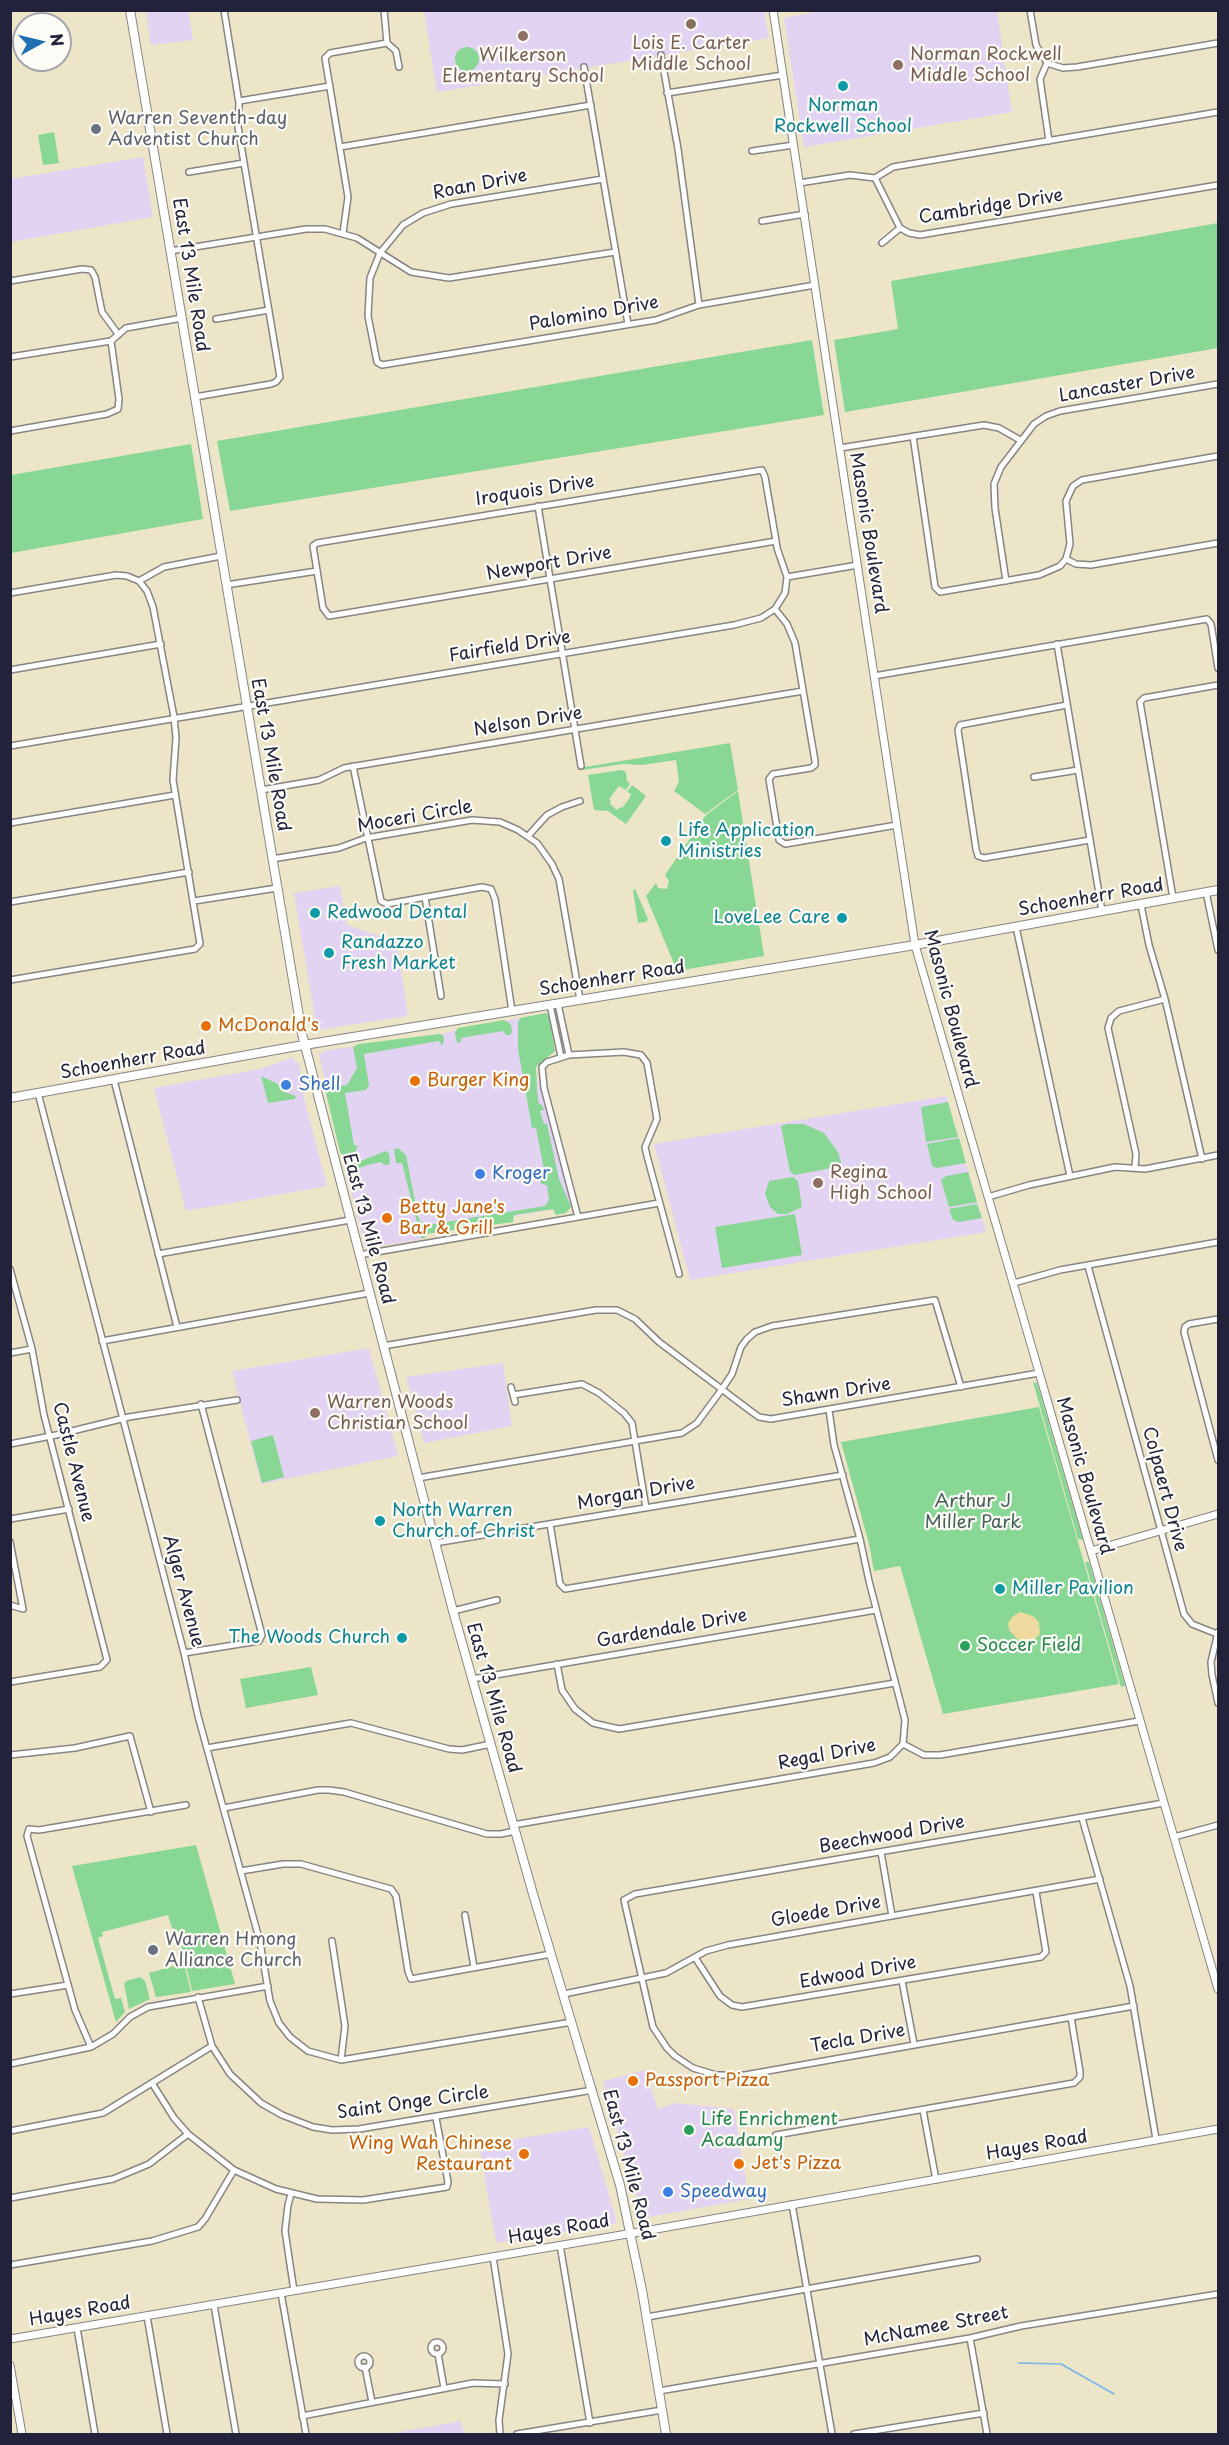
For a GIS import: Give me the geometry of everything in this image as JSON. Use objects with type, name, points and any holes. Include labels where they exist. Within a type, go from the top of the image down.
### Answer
[{"type":"main road","name":"East 13 Mile Road","points":[[130,10],[297,1008],[359,1255],[453,1611],[514,1828],[593,2090],[631,2233],[666,2434]]},
{"type":"main road","name":"Schoenherr Road","points":[[10,1098],[306,1045],[915,945],[1218,890]]},
{"type":"street","points":[[195,398],[271,384],[276,382],[280,376],[244,163],[238,123],[239,101],[224,10]]},
{"type":"street","points":[[384,10],[387,43],[396,51],[399,67]]},
{"type":"street","name":"Masonic Boulevard","points":[[773,10],[915,945],[1218,1989]]},
{"type":"street","points":[[1030,10],[1036,45],[1047,63],[1059,67],[1077,67],[1218,43]]},
{"type":"street","points":[[343,233],[348,197],[326,56],[330,53],[387,43]]},
{"type":"street","points":[[661,55],[678,149],[699,305]]},
{"type":"street","points":[[1047,63],[1040,79],[1049,141]]},
{"type":"street","points":[[584,67],[628,324]]},
{"type":"street","points":[[667,93],[783,75]]},
{"type":"street","points":[[239,101],[330,86]]},
{"type":"street","points":[[340,147],[591,105]]},
{"type":"street","points":[[799,183],[850,174],[875,178],[893,167],[1218,112]]},
{"type":"street","points":[[752,151],[794,145]]},
{"type":"street","points":[[189,172],[244,163]]},
{"type":"street","name":"Cambridge Drive","points":[[875,178],[900,228],[920,235],[1218,185]]},
{"type":"street","name":"Roan Drive","points":[[377,362],[368,316],[367,298],[370,278],[380,253],[403,225],[435,208],[603,179]]},
{"type":"street","points":[[762,221],[805,214]]},
{"type":"street","points":[[170,251],[315,228],[357,238],[411,272],[449,278],[615,252]]},
{"type":"street","points":[[882,243],[900,228]]},
{"type":"street","points":[[10,281],[82,269],[91,270],[95,277],[102,312],[118,334]]},
{"type":"street","name":"Palomino Drive","points":[[377,362],[382,365],[628,324],[667,317],[699,305],[815,285]]},
{"type":"street","points":[[216,319],[269,310]]},
{"type":"street","points":[[10,357],[111,341],[118,334],[135,326],[182,318]]},
{"type":"street","points":[[10,431],[107,414],[118,409],[119,399],[111,341]]},
{"type":"street","name":"Lancaster Drive","points":[[1006,581],[995,508],[994,484],[1001,467],[1038,420],[1060,411],[1218,384]]},
{"type":"street","points":[[840,448],[984,425],[999,428],[1020,440]]},
{"type":"street","points":[[913,436],[935,587],[938,592],[1047,573],[1060,566],[1066,560],[1070,544],[1066,501],[1077,482],[1092,477],[1218,456]]},
{"type":"street","name":"Iroquois Drive","points":[[317,571],[314,544],[762,470],[776,541]]},
{"type":"street","points":[[538,506],[582,766]]},
{"type":"street","points":[[776,541],[787,578],[785,593],[775,609],[794,638],[815,765],[811,768],[774,774],[769,779],[778,837],[781,843],[897,825]]},
{"type":"street","name":"Newport Drive","points":[[317,571],[326,615],[345,614],[776,541]]},
{"type":"street","points":[[1066,560],[1076,564],[1091,565],[1218,543]]},
{"type":"street","points":[[139,581],[164,567],[221,556]]},
{"type":"street","points":[[787,578],[858,566]]},
{"type":"street","points":[[226,585],[317,571]]},
{"type":"street","points":[[10,593],[116,575],[127,576],[139,581],[151,600],[174,718],[176,744],[173,773],[200,944],[195,949],[10,980]]},
{"type":"street","name":"Fairfield Drive","points":[[10,746],[745,623],[761,618],[775,609]]},
{"type":"street","points":[[874,676],[1209,620],[1218,668]]},
{"type":"street","points":[[10,669],[161,644]]},
{"type":"street","points":[[1056,644],[1102,911]]},
{"type":"street","points":[[1173,898],[1140,700],[1218,685]]},
{"type":"street","name":"Nelson Drive","points":[[261,790],[319,780],[340,769],[353,766],[803,691]]},
{"type":"street","points":[[1067,705],[960,725],[959,736],[976,849],[978,856],[984,858],[1090,840]]},
{"type":"street","points":[[353,766],[380,899],[383,903],[485,887],[491,889],[512,1011]]},
{"type":"street","points":[[1035,777],[1078,770]]},
{"type":"street","points":[[10,823],[176,795]]},
{"type":"street","points":[[528,836],[547,815],[580,801]]},
{"type":"street","name":"Moceri Circle","points":[[272,859],[339,848],[366,837],[476,820],[508,825],[528,836],[546,854],[559,879],[580,1000]]},
{"type":"street","points":[[10,902],[189,872]]},
{"type":"street","points":[[194,902],[277,888]]},
{"type":"street","points":[[1206,892],[1218,950]]},
{"type":"street","points":[[425,897],[441,996]]},
{"type":"street","points":[[1141,905],[1202,1159]]},
{"type":"street","points":[[1016,927],[1070,1176]]},
{"type":"street","points":[[1135,1168],[1136,1154],[1108,1028],[1111,1018],[1119,1011],[1165,999]]},
{"type":"street","points":[[554,1004],[569,1055]]},
{"type":"street","points":[[554,1004],[561,1057]]},
{"type":"street","points":[[578,1217],[541,1071],[547,1062],[569,1055],[634,1053],[645,1058],[657,1119],[645,1147],[679,1274]]},
{"type":"street","points":[[114,1080],[177,1327]]},
{"type":"street","name":"Alger Avenue","points":[[38,1093],[207,1748],[260,1942],[274,2013],[290,2037],[318,2055],[341,2060]]},
{"type":"street","points":[[988,1197],[1115,1167],[1145,1169],[1218,1155]]},
{"type":"street","points":[[359,1255],[660,1203]]},
{"type":"street","points":[[158,1254],[350,1220]]},
{"type":"street","points":[[1014,1283],[1060,1270],[1218,1242]]},
{"type":"street","name":"Colpaert Drive","points":[[1088,1266],[1187,1620],[1218,1632],[1212,1662],[1212,1675],[1218,1702]]},
{"type":"street","name":"Castle Avenue","points":[[10,1269],[32,1349],[50,1437],[107,1663],[100,1667],[10,1682]]},
{"type":"street","points":[[102,1341],[369,1293]]},
{"type":"street","points":[[418,1478],[689,1430],[697,1423],[732,1374],[741,1347],[752,1334],[762,1328],[932,1299],[938,1304],[961,1387]]},
{"type":"street","name":"Shawn Drive","points":[[383,1346],[608,1309],[630,1315],[659,1342],[752,1412],[765,1418],[780,1418],[829,1410],[1039,1373]]},
{"type":"street","points":[[1218,1319],[1185,1327],[1184,1332],[1218,1460]]},
{"type":"street","points":[[10,1353],[32,1349]]},
{"type":"street","points":[[513,1395],[570,1385],[586,1386],[627,1416],[632,1423],[636,1441],[646,1508]]},
{"type":"street","points":[[512,1387],[515,1402]]},
{"type":"street","points":[[10,1444],[50,1437],[122,1419],[201,1404],[237,1400]]},
{"type":"street","points":[[184,1653],[259,1641],[262,1635],[201,1404]]},
{"type":"street","points":[[829,1410],[834,1444],[905,1720],[903,1744],[924,1755],[940,1755],[1139,1721]]},
{"type":"street","name":"Morgan Drive","points":[[435,1543],[843,1475]]},
{"type":"street","points":[[10,1519],[69,1509]]},
{"type":"street","points":[[1091,1551],[1218,1514]]},
{"type":"street","points":[[550,1524],[560,1584],[565,1589],[860,1539]]},
{"type":"street","points":[[10,1542],[23,1610],[10,1605]]},
{"type":"street","points":[[453,1611],[496,1600]]},
{"type":"street","name":"Gardendale Drive","points":[[472,1679],[876,1610]]},
{"type":"street","points":[[557,1664],[562,1690],[574,1709],[593,1723],[619,1729],[896,1683]]},
{"type":"street","points":[[207,1748],[351,1723],[449,1749],[462,1750],[491,1744]]},
{"type":"street","points":[[10,1755],[75,1748],[130,1736],[151,1812]]},
{"type":"street","name":"Regal Drive","points":[[224,1808],[318,1790],[329,1790],[344,1792],[487,1834],[501,1834],[514,1828],[874,1763],[890,1757],[903,1744]]},
{"type":"street","name":"Beechwood Drive","points":[[625,1897],[1164,1803]]},
{"type":"street","points":[[91,2047],[79,2021],[68,1985],[27,1836],[28,1829],[39,1830],[186,1805]]},
{"type":"street","points":[[1082,1818],[1134,2006],[1156,2139]]},
{"type":"street","points":[[1174,1837],[1218,1825]]},
{"type":"street","points":[[881,1852],[892,1916]]},
{"type":"street","points":[[241,1871],[283,1864],[301,1864],[391,1889],[396,1896],[411,1979],[551,1953]]},
{"type":"street","name":"Gloede Drive","points":[[564,1994],[674,1971],[712,1949],[728,1945],[1100,1879]]},
{"type":"street","name":"Edwood Drive","points":[[696,1959],[720,1996],[736,2007],[1041,1957],[1046,1952],[1036,1892]]},
{"type":"street","name":"Tecla Drive","points":[[625,1897],[624,1907],[651,2019],[657,2034],[675,2056],[700,2071],[716,2075],[745,2074],[1134,2006]]},
{"type":"street","points":[[465,1915],[474,1968]]},
{"type":"street","points":[[332,1941],[345,2026],[341,2060],[572,2022]]},
{"type":"street","points":[[902,1981],[914,2044]]},
{"type":"street","points":[[10,1994],[68,1985]]},
{"type":"street","points":[[10,2064],[77,2052],[91,2047],[113,2034],[139,2011],[164,2003],[268,1986]]},
{"type":"street","name":"Saint Onge Circle","points":[[198,1997],[212,2046],[230,2074],[246,2092],[282,2115],[302,2124],[343,2130],[436,2118],[593,2090]]},
{"type":"street","points":[[776,2134],[1065,2085],[1078,2080],[1080,2072],[1071,2018]]},
{"type":"street","points":[[10,2131],[77,2120],[103,2113],[212,2046]]},
{"type":"street","points":[[152,2083],[169,2111],[188,2134],[234,2170],[291,2194],[349,2201],[447,2187],[436,2118]]},
{"type":"street","points":[[923,2110],[936,2180]]},
{"type":"street","name":"Hayes Road","points":[[10,2339],[560,2246],[1218,2129]]},
{"type":"street","points":[[10,2198],[96,2184],[120,2177],[156,2160],[188,2134]]},
{"type":"street","points":[[10,2265],[152,2241],[198,2227],[205,2220],[234,2170]]},
{"type":"street","points":[[291,2194],[285,2231],[294,2291]]},
{"type":"street","points":[[792,2205],[832,2434]]},
{"type":"street","points":[[560,2246],[590,2423]]},
{"type":"street","points":[[493,2257],[508,2347],[508,2364],[499,2420],[500,2434]]},
{"type":"street","points":[[647,2317],[977,2259]]},
{"type":"street","points":[[281,2293],[306,2434]]},
{"type":"street","name":"McNamee Street","points":[[659,2391],[970,2338],[1021,2326],[1218,2294]]},
{"type":"street","points":[[214,2305],[236,2434]]},
{"type":"street","points":[[147,2316],[167,2434]]},
{"type":"street","points":[[77,2328],[95,2434]]},
{"type":"street","points":[[970,2338],[987,2434]]},
{"type":"street","points":[[438,2354],[444,2388]]},
{"type":"street","points":[[10,2365],[22,2434]]},
{"type":"street","points":[[365,2367],[372,2402]]},
{"type":"street","points":[[302,2416],[478,2382],[505,2384]]},
{"type":"street","points":[[517,2434],[662,2410]]},
{"type":"street","points":[[854,2434],[984,2413]]},
{"type":"shaded area","name":"Norman Rockwell Middle School","points":[[828,10],[997,11],[1012,112],[804,147],[784,18]]},
{"type":"shaded area","points":[[146,11],[188,11],[193,40],[151,45]]},
{"type":"shaded area","name":"Wilkerson Elementary School","points":[[424,11],[764,11],[769,38],[437,92]]},
{"type":"shaded area","points":[[143,157],[153,217],[11,242],[11,179]]},
{"type":"shaded area","points":[[340,886],[347,925],[397,942],[408,1016],[317,1030],[294,893]]},
{"type":"shaded area","points":[[521,1018],[573,1206],[422,1232],[423,1239],[365,1248],[319,1055],[323,1051],[442,1034],[461,1028]]},
{"type":"shaded area","points":[[294,1057],[295,1063],[299,1062],[304,1098],[327,1186],[186,1211],[154,1088],[260,1069]]},
{"type":"shaded area","name":"Regina High School","points":[[946,1096],[986,1232],[690,1280],[654,1144]]},
{"type":"shaded area","name":"Warren Woods Christian School","points":[[369,1348],[398,1456],[261,1484],[232,1371]]},
{"type":"shaded area","points":[[503,1363],[512,1426],[424,1443],[406,1377]]},
{"type":"shaded area","points":[[645,2070],[658,2109],[676,2103],[734,2109],[749,2199],[643,2218],[603,2081]]},
{"type":"shaded area","points":[[589,2127],[617,2223],[496,2243],[479,2145]]},
{"type":"shaded area","points":[[461,2421],[464,2434],[389,2434]]},
{"type":"green space","points":[[467,47],[476,50],[479,59],[476,68],[467,71],[458,68],[455,59],[458,50]]},
{"type":"green space","points":[[54,132],[59,163],[43,165],[38,135]]},
{"type":"green space","points":[[1218,223],[1218,348],[845,412],[834,340],[898,329],[891,281]]},
{"type":"green space","points":[[812,340],[824,415],[230,511],[217,441]]},
{"type":"green space","points":[[191,444],[203,519],[11,553],[11,475]]},
{"type":"green space","points":[[730,743],[738,790],[705,814],[674,791],[679,782],[676,760],[642,765],[623,764],[581,770],[579,768]]},
{"type":"green space","points":[[622,770],[626,772],[627,781],[630,784],[626,790],[619,786],[609,799],[610,804],[617,810],[622,808],[629,799],[631,794],[627,792],[632,785],[646,796],[626,824],[608,811],[594,810],[588,775]]},
{"type":"green space","points":[[738,791],[764,956],[677,971],[646,896],[656,883],[658,888],[667,889],[669,881],[665,875],[706,815]]},
{"type":"green space","points":[[635,889],[648,919],[646,922],[638,923],[633,890]]},
{"type":"green space","points":[[546,1013],[549,1016],[555,1051],[536,1067],[537,1092],[539,1104],[544,1110],[540,1111],[544,1124],[547,1124],[559,1179],[571,1207],[566,1213],[556,1215],[553,1209],[514,1215],[513,1222],[426,1234],[426,1238],[421,1238],[402,1163],[396,1163],[394,1149],[398,1148],[406,1155],[418,1216],[420,1221],[428,1225],[545,1206],[549,1200],[547,1185],[541,1184],[540,1177],[545,1175],[536,1128],[532,1128],[518,1049],[520,1018]]},
{"type":"green space","points":[[504,1020],[511,1024],[510,1035],[506,1035],[503,1031],[461,1038],[461,1042],[457,1043],[455,1033],[458,1028]]},
{"type":"green space","points":[[443,1035],[442,1046],[439,1041],[364,1054],[369,1085],[366,1090],[345,1093],[354,1145],[358,1146],[355,1152],[343,1155],[340,1152],[326,1093],[329,1088],[347,1085],[357,1068],[353,1047],[359,1044]]},
{"type":"green space","points":[[261,1076],[276,1083],[287,1093],[296,1096],[295,1099],[268,1103]]},
{"type":"green space","points":[[948,1102],[958,1137],[926,1142],[921,1107]]},
{"type":"green space","points":[[804,1124],[824,1133],[838,1152],[842,1166],[795,1175],[790,1172],[781,1126]]},
{"type":"green space","points":[[959,1138],[966,1163],[937,1168],[932,1166],[927,1144]]},
{"type":"green space","points":[[386,1151],[389,1154],[390,1164],[384,1165],[381,1162],[367,1165],[355,1170],[354,1177],[350,1165]]},
{"type":"green space","points":[[968,1172],[977,1202],[949,1207],[941,1180],[946,1176]]},
{"type":"green space","points":[[793,1177],[798,1181],[802,1207],[787,1214],[778,1214],[770,1207],[765,1194],[769,1181]]},
{"type":"green space","points":[[977,1204],[982,1218],[959,1222],[953,1220],[949,1209]]},
{"type":"green space","points":[[795,1214],[802,1255],[722,1268],[715,1227]]},
{"type":"green space","points":[[1033,1382],[1037,1383],[1083,1540],[1078,1539]]},
{"type":"green space","name":"Arthur J Miller Park","points":[[1039,1407],[1119,1684],[943,1714],[900,1566],[874,1571],[869,1544],[841,1442]]},
{"type":"green space","points":[[273,1435],[284,1477],[262,1483],[251,1441]]},
{"type":"green space","points":[[1085,1562],[1089,1562],[1125,1686],[1121,1687]]},
{"type":"green space","points":[[311,1667],[318,1695],[246,1708],[240,1679]]},
{"type":"green space","points":[[196,1845],[235,1984],[192,1991],[178,1931],[172,1928],[168,1915],[102,1932],[103,1936],[98,1938],[115,1999],[121,1998],[125,2012],[116,2022],[72,1866]]},
{"type":"green space","points":[[184,1963],[191,1992],[156,1997],[149,1973]]},
{"type":"green space","points":[[140,1977],[145,1981],[150,1999],[129,2009],[124,1984],[126,1981]]},
{"type":"sand","points":[[1020,1612],[1033,1616],[1039,1622],[1040,1634],[1033,1641],[1019,1641],[1009,1630],[1008,1624],[1012,1617]]},
{"type":"waterway","points":[[1018,2363],[1061,2364],[1114,2394]]},
{"type":"place","name":"Lois E. Carter Middle School","points":[[691,24]]},
{"type":"place","name":"Wilkerson Elementary School","points":[[523,36]]},
{"type":"place","name":"Norman Rockwell Middle School","points":[[898,65]]},
{"type":"place","name":"Norman Rockwell School","points":[[843,86]]},
{"type":"place","name":"Warren Seventh-day Adventist Church","points":[[96,129]]},
{"type":"place","name":"Life Application Ministries","points":[[666,841]]},
{"type":"place","name":"Redwood Dental","points":[[315,913]]},
{"type":"place","name":"LoveLee Care","points":[[842,918]]},
{"type":"place","name":"Randazzo Fresh Market","points":[[329,953]]},
{"type":"place","name":"McDonald's","points":[[206,1026]]},
{"type":"place","name":"Burger King","points":[[415,1081]]},
{"type":"place","name":"Shell","points":[[286,1085]]},
{"type":"place","name":"Kroger","points":[[480,1174]]},
{"type":"place","name":"Regina High School","points":[[818,1183]]},
{"type":"place","name":"Betty Jane's Bar & Grill","points":[[387,1218]]},
{"type":"place","name":"Warren Woods Christian School","points":[[315,1413]]},
{"type":"place","name":"North Warren Church of Christ","points":[[380,1521]]},
{"type":"place","name":"Miller Pavilion","points":[[1000,1589]]},
{"type":"place","name":"The Woods Church","points":[[402,1638]]},
{"type":"place","name":"Soccer Field","points":[[965,1646]]},
{"type":"place","name":"Warren Hmong Alliance Church","points":[[153,1950]]},
{"type":"place","name":"Passport Pizza","points":[[633,2081]]},
{"type":"place","name":"Life Enrichment Acadamy","points":[[689,2130]]},
{"type":"place","name":"Wing Wah Chinese Restaurant","points":[[524,2154]]},
{"type":"place","name":"Jet's Pizza","points":[[739,2164]]},
{"type":"place","name":"Speedway","points":[[668,2192]]}]
